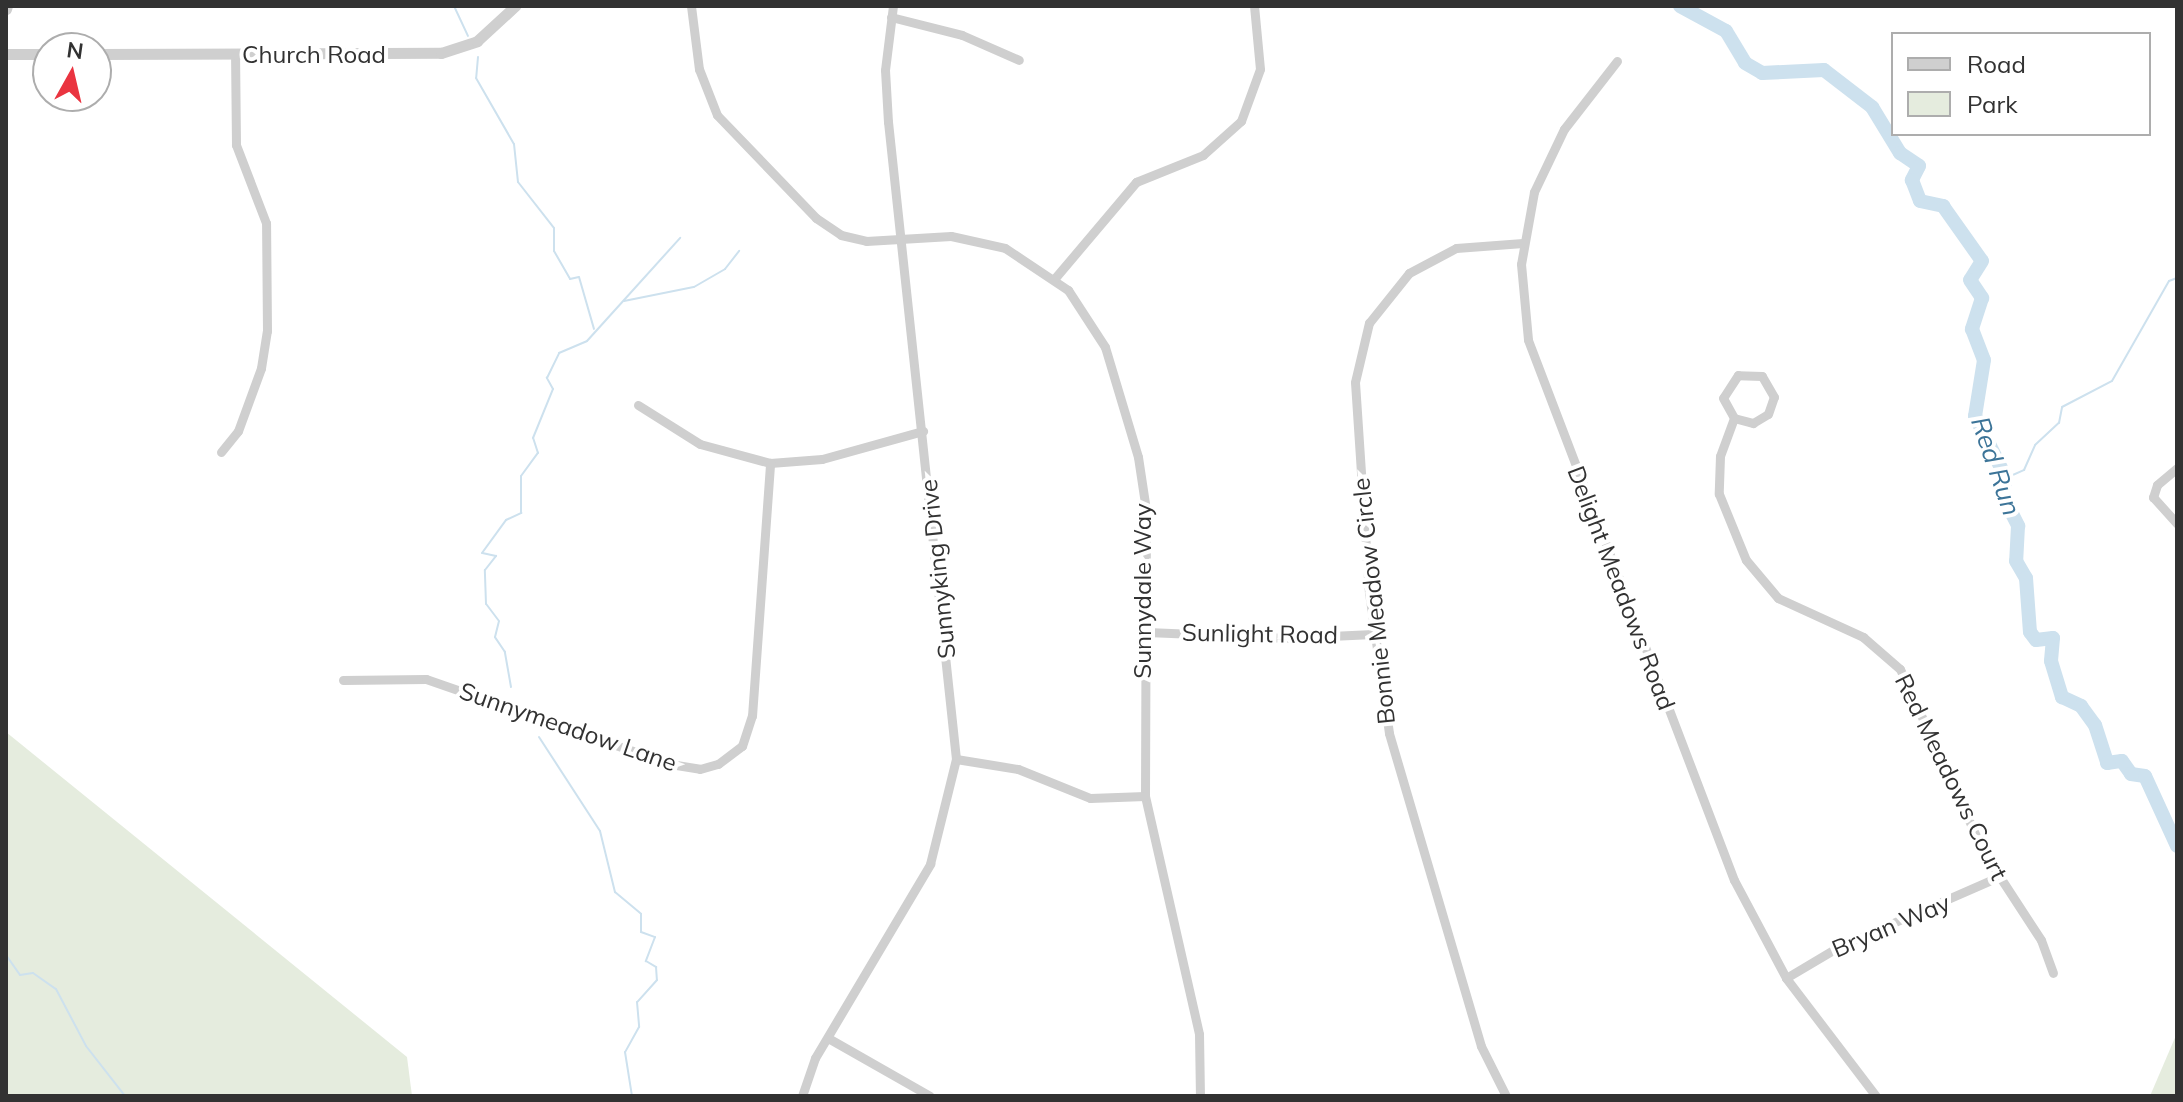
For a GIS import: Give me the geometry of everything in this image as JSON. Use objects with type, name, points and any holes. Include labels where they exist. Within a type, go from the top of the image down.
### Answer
[{"type":"street","name":"Church Road","points":[[112,54],[450,51],[484,36],[515,6]]},
{"type":"street","name":"Sunnydale Way","points":[[691,6],[704,87],[727,130],[829,228],[866,241],[951,236],[988,242],[1055,278],[1089,316],[1105,347],[1132,436],[1146,510],[1145,796],[1199,1034],[1200,1096]]},
{"type":"street","name":"Sunnyking Drive","points":[[802,1096],[828,1038],[930,864],[956,759],[886,96],[893,6]]},
{"type":"street","points":[[1055,278],[1136,182],[1203,155],[1241,121],[1260,69],[1254,6]]},
{"type":"street","points":[[891,17],[962,35],[1019,60]]},
{"type":"street","points":[[6,54],[32,54]]},
{"type":"street","points":[[221,452],[238,431],[261,368],[267,331],[266,223],[236,145],[235,55]]},
{"type":"street","name":"Delight Meadows Road","points":[[1617,61],[1556,141],[1534,192],[1523,243],[1522,297],[1535,364],[1730,869],[1786,978],[1876,1096]]},
{"type":"street","name":"Bonnie Meadow Circle","points":[[1506,1096],[1481,1046],[1401,776],[1373,634],[1354,395],[1365,332],[1389,291],[1428,260],[1470,245],[1523,243]]},
{"type":"street","name":"Red Meadows Court","points":[[1734,418],[1753,423],[1768,414],[1774,397],[1762,376],[1745,373],[1728,384],[1725,405],[1734,418],[1718,480],[1746,560],[1778,598],[1863,637],[1900,669],[1998,877],[2041,940],[2053,973]]},
{"type":"street","points":[[638,405],[700,444],[770,463],[822,459],[923,431]]},
{"type":"street","name":"Sunnymeadow Lane","points":[[343,680],[426,679],[670,764],[700,769],[718,764],[742,746],[752,716],[770,463]]},
{"type":"street","points":[[2177,468],[2157,485],[2153,500],[2177,524]]},
{"type":"street","name":"Sunlight Road","points":[[1147,632],[1288,638],[1373,634]]},
{"type":"street","points":[[956,759],[1018,769],[1090,798],[1145,796]]},
{"type":"street","name":"Bryan Way","points":[[1786,978],[1838,947],[1998,877]]},
{"type":"street","points":[[828,1038],[930,1096]]},
{"type":"green space","points":[[6,732],[407,1057],[412,1096],[6,1096]]},
{"type":"green space","points":[[2177,1033],[2177,1096],[2150,1096]]},
{"type":"waterway","points":[[454,6],[468,36]]},
{"type":"waterway","name":"Red Run","points":[[1680,6],[1726,31],[1745,63],[1762,73],[1824,70],[1872,107],[1900,153],[1919,166],[1912,180],[1920,201],[1943,206],[1982,261],[1970,280],[1982,298],[1972,329],[1984,360],[1975,416],[2006,478],[2002,494],[2018,526],[2016,561],[2026,578],[2030,632],[2036,640],[2053,638],[2051,661],[2062,697],[2081,706],[2095,725],[2107,763],[2122,761],[2131,774],[2145,776],[2177,846]]},
{"type":"waterway","points":[[478,57],[476,78],[514,144],[518,182],[554,228],[554,251],[570,279],[579,277],[594,329]]},
{"type":"waterway","points":[[511,687],[505,652],[495,637],[499,621],[486,604],[485,570],[496,556],[482,553],[506,520],[521,513],[521,476],[538,453],[533,438],[553,389],[547,378],[559,353],[587,341],[680,238]]},
{"type":"waterway","points":[[624,301],[694,287],[725,269],[739,251]]},
{"type":"waterway","points":[[2006,478],[2024,470],[2035,445],[2059,423],[2062,407],[2112,381],[2169,281],[2177,278]]},
{"type":"waterway","points":[[539,737],[600,831],[615,892],[641,914],[641,932],[655,937],[646,961],[656,967],[657,980],[637,1002],[639,1027],[625,1052],[632,1096]]},
{"type":"waterway","points":[[6,955],[20,975],[33,973],[56,989],[86,1046],[125,1096]]}]
